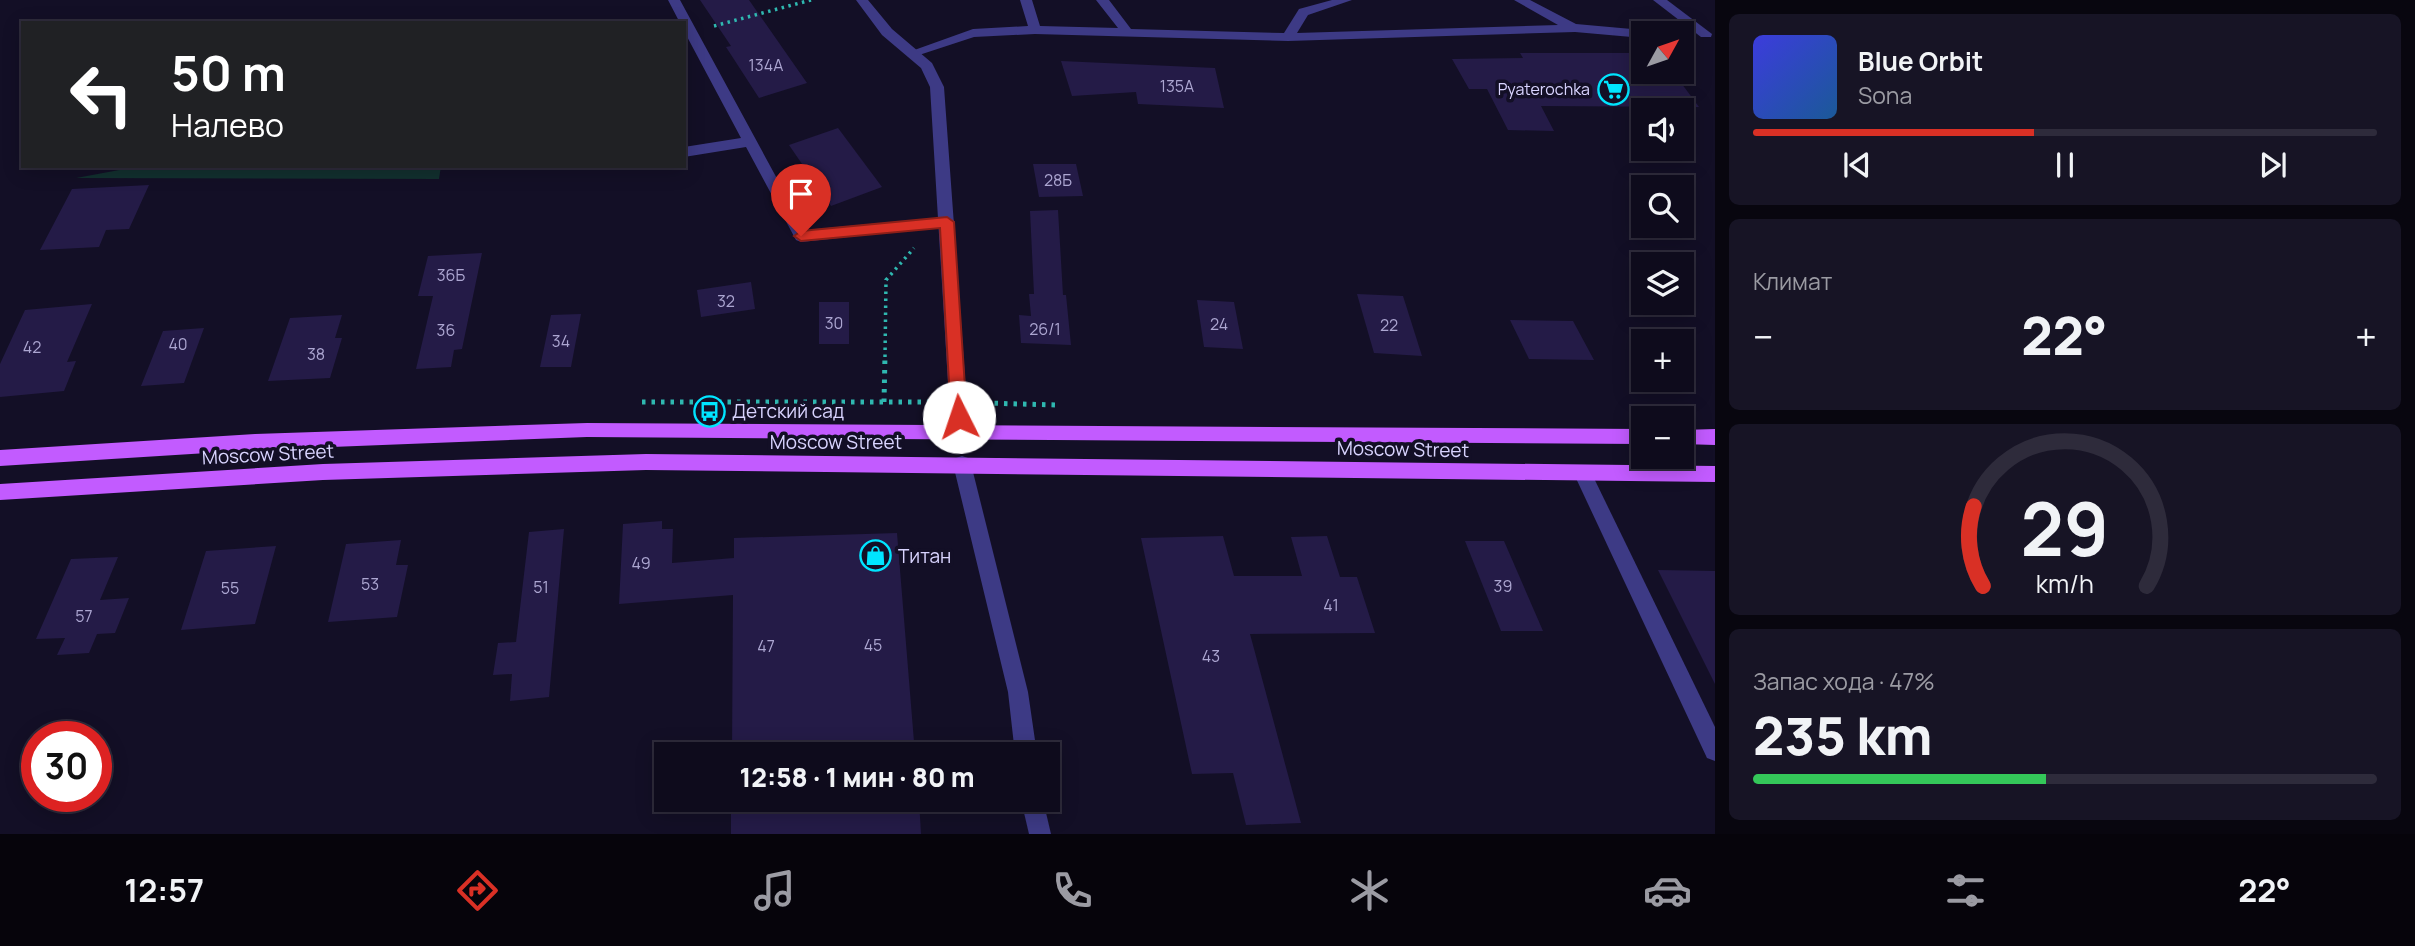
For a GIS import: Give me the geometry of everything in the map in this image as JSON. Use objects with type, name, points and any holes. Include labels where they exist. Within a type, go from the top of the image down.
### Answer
[{"type":"main road","name":"Moscow Street","points":[[0,458],[255,442],[587,430],[1631,437]]},
{"type":"main road","points":[[1694,437],[1715,437]]},
{"type":"main road","name":"Moscow Street","points":[[0,492],[285,475],[643,462],[1715,474]]},
{"type":"street","points":[[674,0],[685,21]]},
{"type":"street","points":[[862,0],[887,32],[927,66],[937,87],[941,223],[960,432]]},
{"type":"street","points":[[1027,0],[1035,30]]},
{"type":"street","points":[[1102,0],[1128,33]]},
{"type":"street","points":[[1288,37],[1303,12],[1346,0]]},
{"type":"street","points":[[1520,0],[1574,28]]},
{"type":"street","points":[[1659,0],[1710,34]]},
{"type":"street","points":[[686,23],[801,236],[941,223]]},
{"type":"street","points":[[913,53],[973,33],[1035,30],[1288,37],[1574,28],[1631,33]]},
{"type":"street","points":[[686,152],[750,141]]},
{"type":"street","points":[[962,464],[1018,692],[1024,742]]},
{"type":"street","points":[[1583,474],[1715,750]]},
{"type":"street","points":[[1035,812],[1040,834]]},
{"type":"path","points":[[691,32],[811,0]]},
{"type":"path","points":[[884,401],[886,280],[941,223]]},
{"type":"green space","points":[[130,168],[441,168],[439,179],[76,178]]},
{"type":"building","points":[[700,0],[749,0],[807,83],[759,98],[726,47],[731,46]]},
{"type":"building","points":[[1520,53],[1631,53],[1631,84],[1682,84],[1692,98],[1631,98],[1631,107],[1541,106],[1554,131],[1508,130],[1487,89],[1469,89],[1452,59],[1523,58]]},
{"type":"building","points":[[1061,61],[1215,68],[1224,108],[1138,104],[1136,92],[1072,96]]},
{"type":"building","points":[[838,128],[882,187],[831,206],[789,145]]},
{"type":"building","points":[[1033,164],[1076,164],[1083,196],[1039,197]]},
{"type":"building","points":[[149,185],[129,229],[106,230],[99,247],[40,250],[72,189]]},
{"type":"building","points":[[1058,210],[1063,295],[1066,295],[1071,345],[1021,343],[1019,315],[1031,316],[1029,294],[1034,294],[1030,211]]},
{"type":"building","points":[[482,253],[462,349],[454,350],[451,367],[416,369],[433,296],[418,296],[428,256]]},
{"type":"building","points":[[751,282],[755,309],[701,317],[697,290]]},
{"type":"building","points":[[1357,294],[1403,296],[1422,356],[1374,353]]},
{"type":"building","points":[[1197,300],[1234,302],[1243,349],[1204,347]]},
{"type":"building","points":[[819,302],[849,302],[849,344],[819,344]]},
{"type":"building","points":[[92,304],[67,362],[76,361],[64,391],[0,397],[0,364],[25,310]]},
{"type":"building","points":[[581,314],[571,367],[540,367],[551,315]]},
{"type":"building","points":[[342,315],[335,338],[342,338],[330,378],[268,381],[290,318]]},
{"type":"building","points":[[1510,320],[1573,321],[1594,360],[1529,359]]},
{"type":"building","points":[[204,328],[184,383],[141,386],[163,331]]},
{"type":"building","points":[[662,521],[662,529],[673,529],[672,563],[734,558],[734,538],[897,533],[914,742],[732,742],[733,595],[619,604],[623,524]]},
{"type":"building","points":[[564,529],[549,697],[510,701],[512,674],[493,675],[498,643],[516,642],[529,532]]},
{"type":"building","points":[[1223,536],[1234,576],[1302,576],[1291,537],[1327,536],[1340,577],[1357,577],[1375,633],[1250,634],[1301,823],[1246,825],[1233,773],[1192,774],[1141,538]]},
{"type":"building","points":[[401,540],[396,565],[408,565],[397,617],[328,622],[346,544]]},
{"type":"building","points":[[1465,541],[1504,541],[1543,631],[1501,631]]},
{"type":"building","points":[[276,546],[255,624],[181,630],[206,551]]},
{"type":"building","points":[[118,557],[100,600],[129,598],[115,633],[97,634],[89,653],[57,655],[65,638],[36,639],[71,559]]},
{"type":"building","points":[[1658,570],[1715,571],[1715,684]]},
{"type":"building","points":[[731,812],[920,812],[921,834],[731,834]]},
{"type":"place","name":"Pyaterochka","points":[[1613,89]]},
{"type":"place","name":"Детский сад","points":[[709,411]]},
{"type":"place","name":"Титан","points":[[875,556]]},
{"type":"route","points":[[801,236],[947,222],[959,417]]}]
